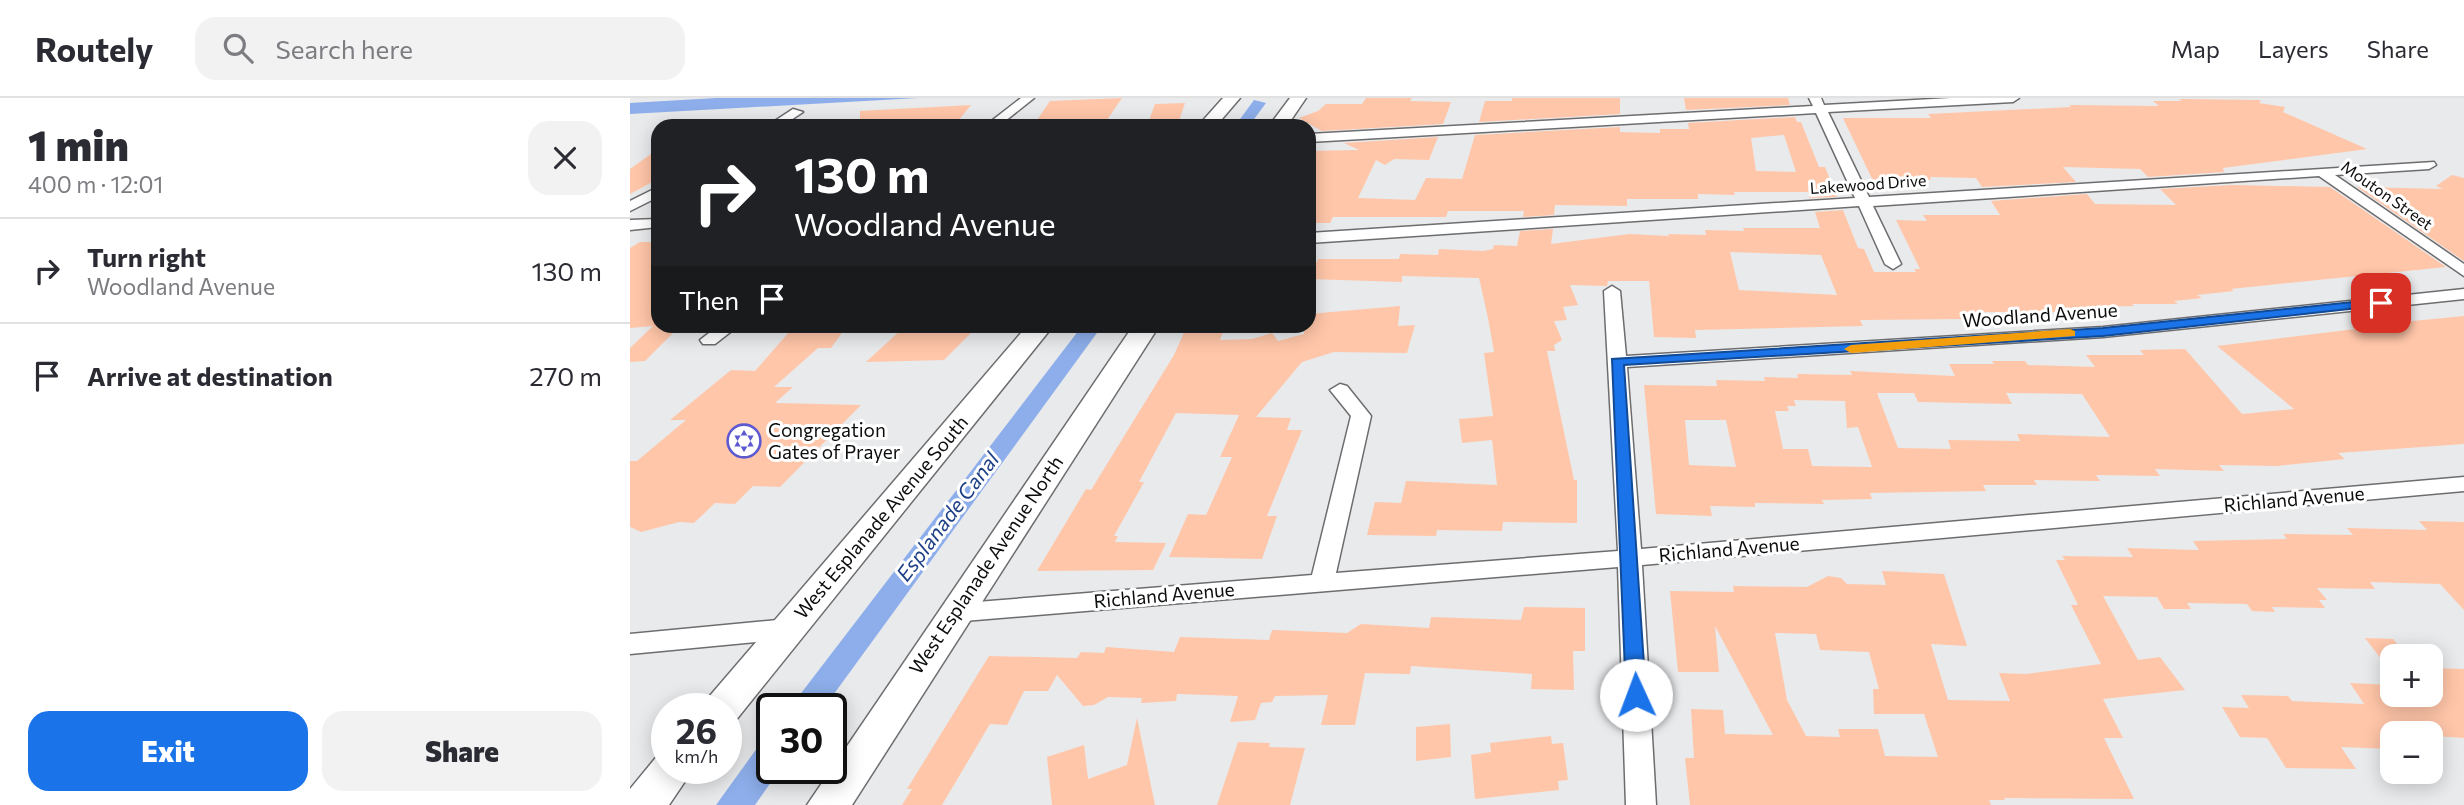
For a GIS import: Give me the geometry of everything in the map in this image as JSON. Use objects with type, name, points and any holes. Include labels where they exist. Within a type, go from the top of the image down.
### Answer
[{"type":"main road","points":[[1213,119],[1232,98]]},
{"type":"main road","points":[[1283,119],[1298,98]]},
{"type":"main road","name":"West Esplanade Avenue South","points":[[735,693],[1034,333]]},
{"type":"main road","name":"West Esplanade Avenue North","points":[[828,805],[952,613],[1141,333]]},
{"type":"main road","points":[[643,805],[660,784]]},
{"type":"street","points":[[1000,119],[1028,98]]},
{"type":"street","points":[[1316,138],[1818,104],[2013,98]]},
{"type":"street","points":[[1818,104],[1894,264]]},
{"type":"street","points":[[785,119],[797,112]]},
{"type":"street","name":"Lakewood Drive","points":[[1316,238],[2429,165]]},
{"type":"street","name":"Mouton Street","points":[[2323,173],[2464,271]]},
{"type":"street","points":[[630,207],[651,195]]},
{"type":"street","points":[[630,225],[651,224]]},
{"type":"street","points":[[1612,291],[1630,558],[1641,805]]},
{"type":"street","name":"Woodland Avenue","points":[[1617,362],[2103,332],[2464,294]]},
{"type":"street","points":[[709,340],[719,333]]},
{"type":"street","points":[[1322,582],[1361,416],[1340,390]]},
{"type":"street","name":"Richland Avenue","points":[[952,613],[1630,558],[2464,484]]},
{"type":"street","points":[[630,644],[788,629]]},
{"type":"water","points":[[716,98],[918,98],[630,114],[630,103]]},
{"type":"building","points":[[1122,98],[1108,119],[1038,119],[1050,101]]},
{"type":"building","points":[[1366,98],[1412,98],[1410,101],[1451,102],[1443,124],[1322,131],[1316,128],[1316,119],[1299,118],[1318,111],[1326,104],[1362,104]]},
{"type":"building","points":[[1512,98],[1620,98],[1620,114],[1479,122],[1485,101],[1512,101]]},
{"type":"building","points":[[1684,98],[1788,98],[1790,105],[1686,110]]},
{"type":"building","points":[[2179,99],[2261,100],[2259,103],[2285,107],[2283,112],[2367,149],[2223,168],[2224,172],[2148,177],[2140,169],[2063,167],[2076,182],[1982,187],[1976,178],[1930,177],[1931,180],[1898,179],[1901,185],[1875,185],[1843,118],[1931,118],[1928,114],[2071,107],[2069,105],[2159,106],[2153,101],[2182,101]]},
{"type":"building","points":[[1185,103],[1180,119],[1150,119],[1155,104]]},
{"type":"building","points":[[971,105],[960,119],[860,119],[860,111]]},
{"type":"building","points":[[1795,117],[1797,122],[1801,122],[1819,167],[1825,167],[1837,197],[1810,198],[1808,192],[1734,192],[1735,195],[1698,194],[1698,199],[1627,199],[1627,206],[1555,205],[1554,215],[1523,217],[1524,211],[1448,211],[1446,217],[1333,217],[1330,223],[1316,223],[1316,151],[1359,150],[1344,143],[1438,137],[1429,160],[1394,159],[1385,165],[1376,160],[1358,198],[1415,200],[1426,178],[1462,179],[1475,135],[1620,127],[1620,132],[1660,133],[1660,129],[1689,129],[1688,123]],"holes":[[[1784,135],[1796,172],[1756,171],[1751,138]]]},
{"type":"building","points":[[651,154],[651,183],[630,194],[630,169]]},
{"type":"building","points":[[2452,175],[2464,178],[2464,261],[2357,187],[2443,189],[2436,186]]},
{"type":"building","points":[[2232,185],[2330,187],[2446,267],[2231,289],[2234,291],[2197,295],[2202,298],[2174,301],[2178,304],[2060,308],[2062,311],[2056,312],[1961,312],[1965,319],[1860,320],[1863,326],[1695,330],[1696,338],[1654,337],[1649,281],[1608,281],[1607,286],[1570,285],[1578,305],[1563,307],[1567,320],[1554,321],[1562,340],[1554,345],[1555,351],[1547,351],[1574,480],[1577,480],[1577,523],[1503,522],[1502,531],[1437,530],[1436,536],[1367,535],[1375,502],[1401,503],[1406,481],[1497,485],[1492,440],[1462,443],[1459,419],[1493,416],[1484,353],[1494,352],[1488,318],[1479,278],[1402,276],[1402,282],[1316,279],[1318,259],[1399,259],[1400,254],[1438,255],[1439,249],[1483,251],[1493,249],[1494,245],[1517,246],[1520,231],[1553,229],[1551,244],[1629,234],[1706,235],[1705,230],[1820,228],[1815,212],[1843,210],[1858,248],[1864,249],[1874,272],[1916,272],[1914,269],[1920,269],[1896,220],[1927,221],[1923,215],[2000,215],[1991,201],[2087,194],[2095,204],[2176,205],[2160,189]],"holes":[[[1730,252],[1821,255],[1837,295],[1739,290]]]},
{"type":"building","points":[[640,242],[651,242],[651,326],[630,328],[630,248]]},
{"type":"building","points":[[1400,306],[1398,326],[1415,325],[1407,353],[1334,352],[1302,362],[1256,417],[1291,418],[1287,430],[1302,430],[1267,516],[1277,516],[1262,559],[1169,557],[1188,514],[1206,515],[1232,457],[1220,457],[1239,415],[1176,413],[1139,482],[1144,482],[1114,536],[1118,536],[1115,542],[1166,543],[1153,570],[1037,571],[1086,489],[1091,490],[1174,355],[1184,333],[1222,333],[1220,340],[1252,339],[1272,333],[1278,341],[1304,333],[1316,333],[1316,313]]},
{"type":"building","points":[[2464,316],[2464,444],[2338,453],[2345,459],[2277,466],[2219,465],[2224,471],[2155,469],[2160,476],[2096,475],[2100,481],[2034,480],[2037,485],[1983,485],[1986,491],[1870,493],[1872,499],[1822,500],[1824,504],[1755,503],[1755,507],[1710,506],[1712,516],[1656,514],[1644,385],[1717,386],[1716,380],[1765,381],[1764,377],[1798,378],[1797,374],[1852,375],[1850,371],[1955,376],[1949,364],[1994,364],[1992,361],[2095,367],[2086,355],[2144,355],[2140,350],[2185,349],[2242,414],[2294,409],[2217,346],[2355,329],[2351,327]],"holes":[[[1877,393],[1914,393],[1918,402],[2012,404],[2006,393],[2082,394],[2110,437],[2017,434],[2020,441],[1948,440],[1951,449],[1898,448]],[[1794,400],[1845,401],[1847,428],[1858,427],[1872,467],[1812,466],[1808,449],[1783,449],[1775,411],[1789,411],[1787,406],[1796,406]],[[1685,420],[1726,420],[1736,467],[1689,465]]]},
{"type":"building","points":[[651,328],[651,333],[673,333],[645,361],[630,362],[630,348]]},
{"type":"building","name":"Congregation Gates of Prayer","points":[[788,333],[842,333],[831,348],[818,348],[774,387],[793,387],[775,403],[861,405],[780,487],[753,486],[735,504],[715,503],[694,523],[679,522],[641,532],[630,527],[630,461],[637,461],[686,420],[670,420],[731,370],[755,371]]},
{"type":"building","points":[[898,333],[971,333],[944,360],[866,362]]},
{"type":"building","points":[[2419,521],[2464,522],[2464,610],[2440,584],[2370,582],[2375,589],[2317,588],[2327,600],[2319,600],[2325,608],[2272,607],[2275,612],[2252,611],[2247,604],[2187,603],[2191,609],[2164,609],[2157,597],[2103,596],[2138,660],[2160,657],[2185,690],[2103,699],[2123,738],[2104,738],[2134,799],[2004,798],[2005,800],[1989,800],[1991,805],[1690,805],[1685,758],[1694,758],[1691,709],[1723,710],[1725,734],[1773,735],[1715,626],[1719,672],[1678,672],[1670,591],[1734,592],[1733,586],[1807,587],[1828,576],[1841,578],[1847,584],[1886,585],[1882,571],[1944,574],[1967,646],[1931,644],[1948,700],[2010,701],[1999,673],[2026,674],[2101,664],[2071,605],[2078,605],[2056,560],[2065,560],[2062,556],[2133,557],[2127,548],[2199,550],[2193,541],[2287,539],[2283,534],[2353,535],[2347,528],[2427,530]],"holes":[[[1775,633],[1816,634],[1820,650],[1869,652],[1879,689],[1873,689],[1874,714],[1924,714],[1938,757],[1885,756],[1878,729],[1838,729],[1840,737],[1806,736],[1787,700]]]},
{"type":"building","points":[[1524,607],[1585,608],[1585,651],[1573,651],[1574,690],[1531,689],[1532,674],[1411,666],[1410,674],[1365,673],[1355,725],[1321,725],[1328,695],[1275,696],[1272,702],[1261,703],[1255,720],[1230,722],[1238,696],[1177,694],[1176,701],[1141,703],[1142,698],[1108,697],[1094,705],[1083,706],[1057,675],[1048,691],[1024,691],[1007,725],[990,724],[942,805],[902,805],[912,789],[907,789],[989,656],[1077,658],[1081,652],[1104,653],[1106,647],[1174,652],[1180,637],[1269,640],[1272,630],[1347,633],[1361,624],[1429,628],[1431,617],[1521,620]]},
{"type":"building","points":[[2365,638],[2393,639],[2397,644],[2380,644],[2380,657]]},
{"type":"building","points":[[2443,668],[2464,669],[2464,738],[2443,737],[2443,721],[2380,721],[2380,749],[2341,747],[2356,769],[2286,768],[2267,738],[2240,737],[2222,707],[2249,708],[2241,695],[2288,696],[2292,701],[2364,704],[2350,683],[2380,684],[2380,707],[2443,707]]},
{"type":"building","points":[[1137,718],[1155,805],[1052,805],[1047,757],[1084,745],[1088,779],[1127,765]]},
{"type":"building","points":[[1450,724],[1451,757],[1416,761],[1416,727]]},
{"type":"building","points":[[1551,736],[1552,744],[1563,743],[1568,780],[1558,781],[1559,790],[1475,799],[1471,755],[1491,752],[1490,743]]},
{"type":"building","points":[[1238,742],[1270,743],[1269,747],[1305,748],[1290,805],[1217,805]]},
{"type":"waterway","name":"Esplanade Canal","points":[[1247,119],[1259,103]]},
{"type":"waterway","name":"Esplanade Canal","points":[[817,693],[1087,333]]},
{"type":"waterway","name":"Esplanade Canal","points":[[734,805],[756,775]]},
{"type":"slow traffic","points":[[1851,349],[2070,333]]},
{"type":"place","name":"Congregation Gates of Prayer","points":[[744,441]]},
{"type":"route","points":[[1636,695],[1617,362],[2103,332],[2381,303]]}]
